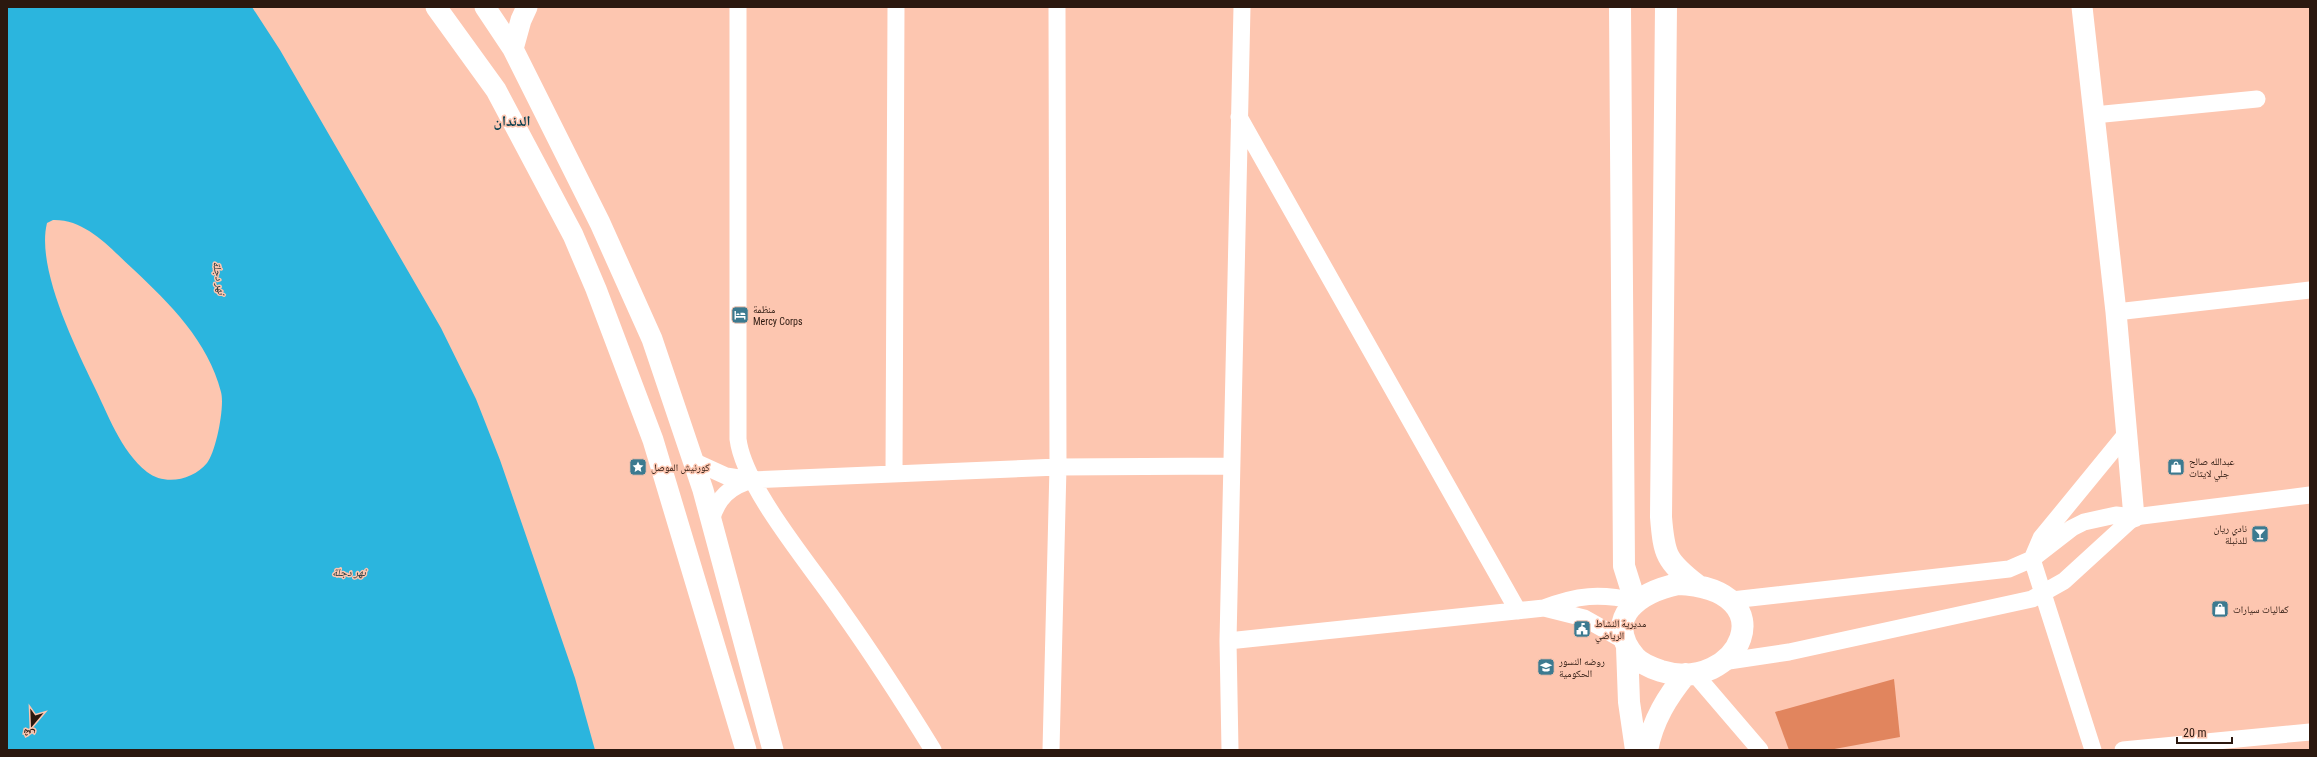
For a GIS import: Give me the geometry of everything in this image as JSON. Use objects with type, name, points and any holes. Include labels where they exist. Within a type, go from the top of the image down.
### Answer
[{"type":"main road","points":[[1620,7],[1624,566],[1635,601]]},
{"type":"main road","points":[[1666,7],[1661,517],[1663,548],[1676,569],[1697,585]]},
{"type":"main road","points":[[1626,644],[1638,660],[1652,668],[1669,673],[1690,673],[1722,662],[1732,654],[1740,644],[1743,631],[1742,618],[1738,607],[1732,600],[1715,590],[1697,585],[1678,584],[1659,588],[1635,601],[1625,615],[1622,631],[1626,644],[1629,702],[1636,750]]},
{"type":"main road","points":[[1647,750],[1659,713],[1671,692],[1690,673]]},
{"type":"street","points":[[436,7],[496,90],[573,235],[596,289],[653,440],[746,750]]},
{"type":"street","points":[[485,7],[513,49],[624,275],[652,339],[693,461],[711,521],[773,750]]},
{"type":"street","points":[[513,49],[521,20],[527,7]]},
{"type":"street","points":[[738,7],[738,439],[740,455],[752,480],[897,691],[933,750]]},
{"type":"street","points":[[894,474],[896,7]]},
{"type":"street","points":[[1051,750],[1058,467],[1057,7]]},
{"type":"street","points":[[1230,750],[1228,641],[1242,7]]},
{"type":"street","points":[[2082,7],[2116,312],[2134,517]]},
{"type":"street","points":[[2094,115],[2257,99]]},
{"type":"street","points":[[1239,116],[1518,611]]},
{"type":"street","points":[[2116,312],[2310,290]]},
{"type":"street","points":[[2093,750],[2032,558],[2041,538],[2127,433]]},
{"type":"street","points":[[693,461],[726,476],[752,480],[1058,467],[1231,466]]},
{"type":"street","points":[[711,521],[714,510],[724,494],[740,484],[752,480]]},
{"type":"street","points":[[1732,600],[2009,569],[2032,558],[2072,528],[2084,522],[2116,515],[2134,517],[2310,495]]},
{"type":"street","points":[[1722,662],[1789,652],[2032,599],[2043,595],[2064,581],[2134,517]]},
{"type":"street","points":[[1228,641],[1544,608],[1565,600],[1589,596],[1612,596],[1635,601]]},
{"type":"street","points":[[1544,608],[1584,618],[1626,644]]},
{"type":"street","points":[[1690,673],[1760,750]]},
{"type":"street","points":[[2123,750],[2310,732]]},
{"type":"water","name":"نهر دجلة","points":[[7,7],[252,7],[280,50],[441,328],[476,399],[500,460],[575,678],[595,750],[7,750]],"holes":[[[53,220],[76,224],[97,236],[133,269],[161,296],[186,324],[207,356],[221,392],[221,418],[214,449],[207,463],[194,474],[187,477],[170,480],[154,476],[147,472],[129,453],[116,431],[76,348],[52,283],[47,261],[45,241],[47,223]]]},
{"type":"building","points":[[1894,679],[1900,737],[1829,750],[1789,750],[1775,712]]},
{"type":"place","name":"منظمة Mercy Corps","points":[[740,315]]},
{"type":"place","name":"كورنيش الموصل","points":[[638,467]]},
{"type":"place","name":"عبدالله صالح جلي لايتات","points":[[2176,467]]},
{"type":"place","name":"نادي ريان للدنبلة","points":[[2260,534]]},
{"type":"place","name":"كماليات سيارات","points":[[2220,609]]},
{"type":"place","name":"مديرية النشاط الرياضي","points":[[1582,629]]},
{"type":"place","name":"روضه النسور الحكومية","points":[[1546,667]]},
{"type":"district","name":"الدندان","points":[[512,121]]}]
